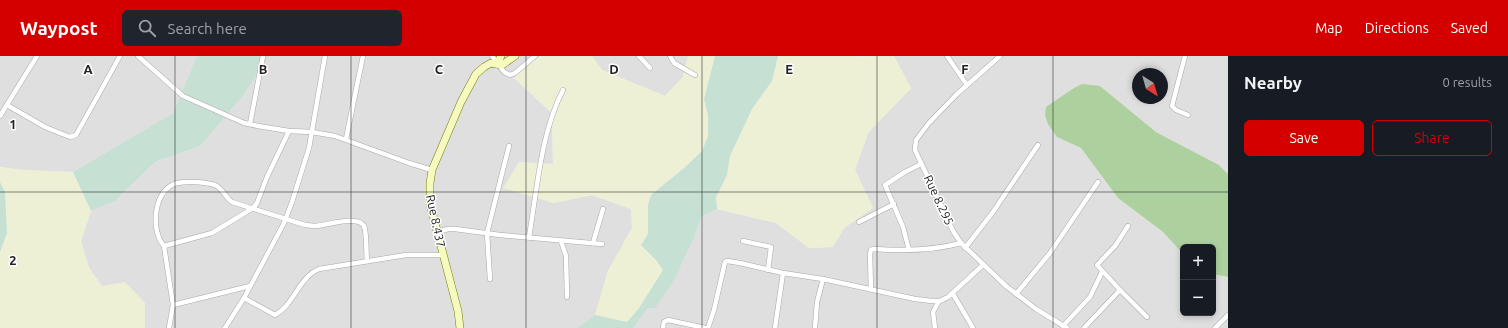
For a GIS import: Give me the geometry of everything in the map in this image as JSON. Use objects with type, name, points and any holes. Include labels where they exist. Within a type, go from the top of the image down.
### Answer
[{"type":"main road","points":[[497,64],[501,56]]},
{"type":"main road","name":"Rue 8.437","points":[[460,328],[458,310],[430,204],[430,183],[432,170],[469,86],[476,74],[491,63],[502,65],[515,56]]},
{"type":"street","points":[[0,116],[37,56]]},
{"type":"street","points":[[7,105],[45,127],[70,137],[76,135],[120,56]]},
{"type":"street","points":[[138,56],[186,99],[250,124],[289,131],[312,132],[346,140],[432,170]]},
{"type":"street","points":[[250,124],[263,56]]},
{"type":"street","points":[[225,328],[244,298],[286,219],[302,173],[312,132],[324,56]]},
{"type":"street","points":[[346,140],[363,56]]},
{"type":"street","points":[[492,56],[504,72],[510,75],[515,73],[535,56]]},
{"type":"street","points":[[639,56],[650,68]]},
{"type":"street","points":[[670,56],[674,64],[695,75]]},
{"type":"street","points":[[947,56],[967,85]]},
{"type":"street","name":"Rue 8.295","points":[[1000,56],[942,108],[916,140],[915,150],[960,244],[1036,310],[1065,327]]},
{"type":"street","points":[[1185,56],[1172,106],[1176,110],[1188,115]]},
{"type":"street","points":[[529,237],[547,132],[557,102],[563,90]]},
{"type":"street","points":[[164,246],[212,233],[253,208],[257,204],[267,177],[289,131]]},
{"type":"street","points":[[965,248],[993,212],[1038,145]]},
{"type":"street","points":[[490,279],[487,232],[509,146]]},
{"type":"street","points":[[910,250],[903,227],[885,185],[921,164]]},
{"type":"street","points":[[169,328],[172,305],[164,246],[160,242],[157,232],[156,217],[161,198],[172,186],[180,182],[213,185],[219,188],[232,202],[314,226],[344,221],[355,221],[360,223],[364,226],[367,261]]},
{"type":"street","points":[[1016,294],[1050,253],[1098,182]]},
{"type":"street","points":[[859,222],[894,204]]},
{"type":"street","points":[[593,243],[603,209]]},
{"type":"street","points":[[1128,226],[1115,246],[1097,265],[1102,272],[1147,317]]},
{"type":"street","points":[[438,232],[455,228],[602,244]]},
{"type":"street","points":[[561,240],[566,256],[567,297]]},
{"type":"street","points":[[743,241],[771,247],[768,270]]},
{"type":"street","points":[[872,290],[870,254],[871,250],[874,248],[897,251],[940,248],[960,244]]},
{"type":"street","points":[[244,298],[275,315],[288,302],[312,272],[326,268],[406,255],[443,255]]},
{"type":"street","points":[[708,328],[726,261],[783,273],[823,279],[915,299],[939,301],[953,294],[983,265]]},
{"type":"street","points":[[1065,327],[1090,297],[1102,272]]},
{"type":"street","points":[[775,328],[783,273]]},
{"type":"street","points":[[815,328],[817,302],[823,279]]},
{"type":"street","points":[[172,305],[250,286]]},
{"type":"street","points":[[1084,328],[1120,290]]},
{"type":"street","points":[[953,294],[973,328]]},
{"type":"street","points":[[935,328],[933,312],[939,301]]},
{"type":"street","points":[[1215,328],[1228,315]]},
{"type":"street","points":[[663,328],[664,322],[668,320],[705,328]]},
{"type":"shaded area","points":[[0,56],[197,56],[173,113],[73,172],[22,170],[0,167]]},
{"type":"shaded area","points":[[269,56],[540,56],[514,78],[552,113],[553,164],[519,162],[553,203],[592,195],[631,209],[632,228],[608,271],[595,315],[577,328],[145,328],[145,303],[102,286],[89,268],[81,241],[91,211],[115,201],[155,162],[200,146],[242,97]]},
{"type":"shaded area","points":[[592,56],[688,56],[683,77],[665,96],[602,70]]},
{"type":"shaded area","points":[[894,56],[1228,56],[1228,174],[1219,165],[1156,132],[1100,86],[1057,137],[1081,148],[1118,198],[1163,232],[1180,251],[1180,316],[1216,316],[1216,275],[1228,277],[1228,328],[633,328],[648,308],[694,237],[702,216],[717,209],[776,223],[809,248],[832,247],[844,228],[873,208],[855,170],[868,133],[911,88]]},
{"type":"green space","points":[[197,56],[269,56],[242,97],[200,146],[155,162],[115,201],[91,211],[73,172],[173,113]]},
{"type":"green space","points":[[540,56],[592,56],[602,70],[665,96],[683,77],[688,56],[715,56],[704,99],[708,115],[708,136],[702,151],[651,195],[648,205],[648,234],[656,260],[663,269],[639,308],[627,322],[595,315],[608,271],[632,228],[631,209],[592,195],[553,203],[503,188],[519,162],[553,164],[552,113],[514,78]]},
{"type":"green space","points":[[715,56],[778,56],[772,81],[752,109],[730,156],[727,175],[716,197],[717,209],[702,216],[673,282],[655,308],[648,308],[633,328],[577,328],[595,315],[627,322],[639,308],[663,270],[656,260],[641,245],[648,234],[648,205],[651,195],[702,151],[708,136],[708,115],[704,99]]},
{"type":"green space","points":[[778,56],[856,56],[861,59],[871,56],[894,56],[911,88],[868,133],[855,170],[873,208],[844,228],[833,247],[809,248],[776,223],[717,209],[716,197],[727,175],[730,156],[752,109],[772,81]]},
{"type":"green space","points":[[1082,84],[1100,86],[1156,132],[1219,165],[1228,174],[1228,277],[1216,275],[1216,244],[1180,244],[1180,251],[1163,232],[1118,198],[1081,148],[1057,137],[1048,124],[1045,115],[1046,107]]},
{"type":"green space","points":[[0,167],[22,170],[73,172],[91,211],[81,241],[89,268],[102,286],[125,282],[145,303],[145,328],[0,328],[0,252],[7,233],[5,192],[0,182]]},
{"type":"green space","points":[[0,182],[5,192],[7,233],[0,252]]}]
